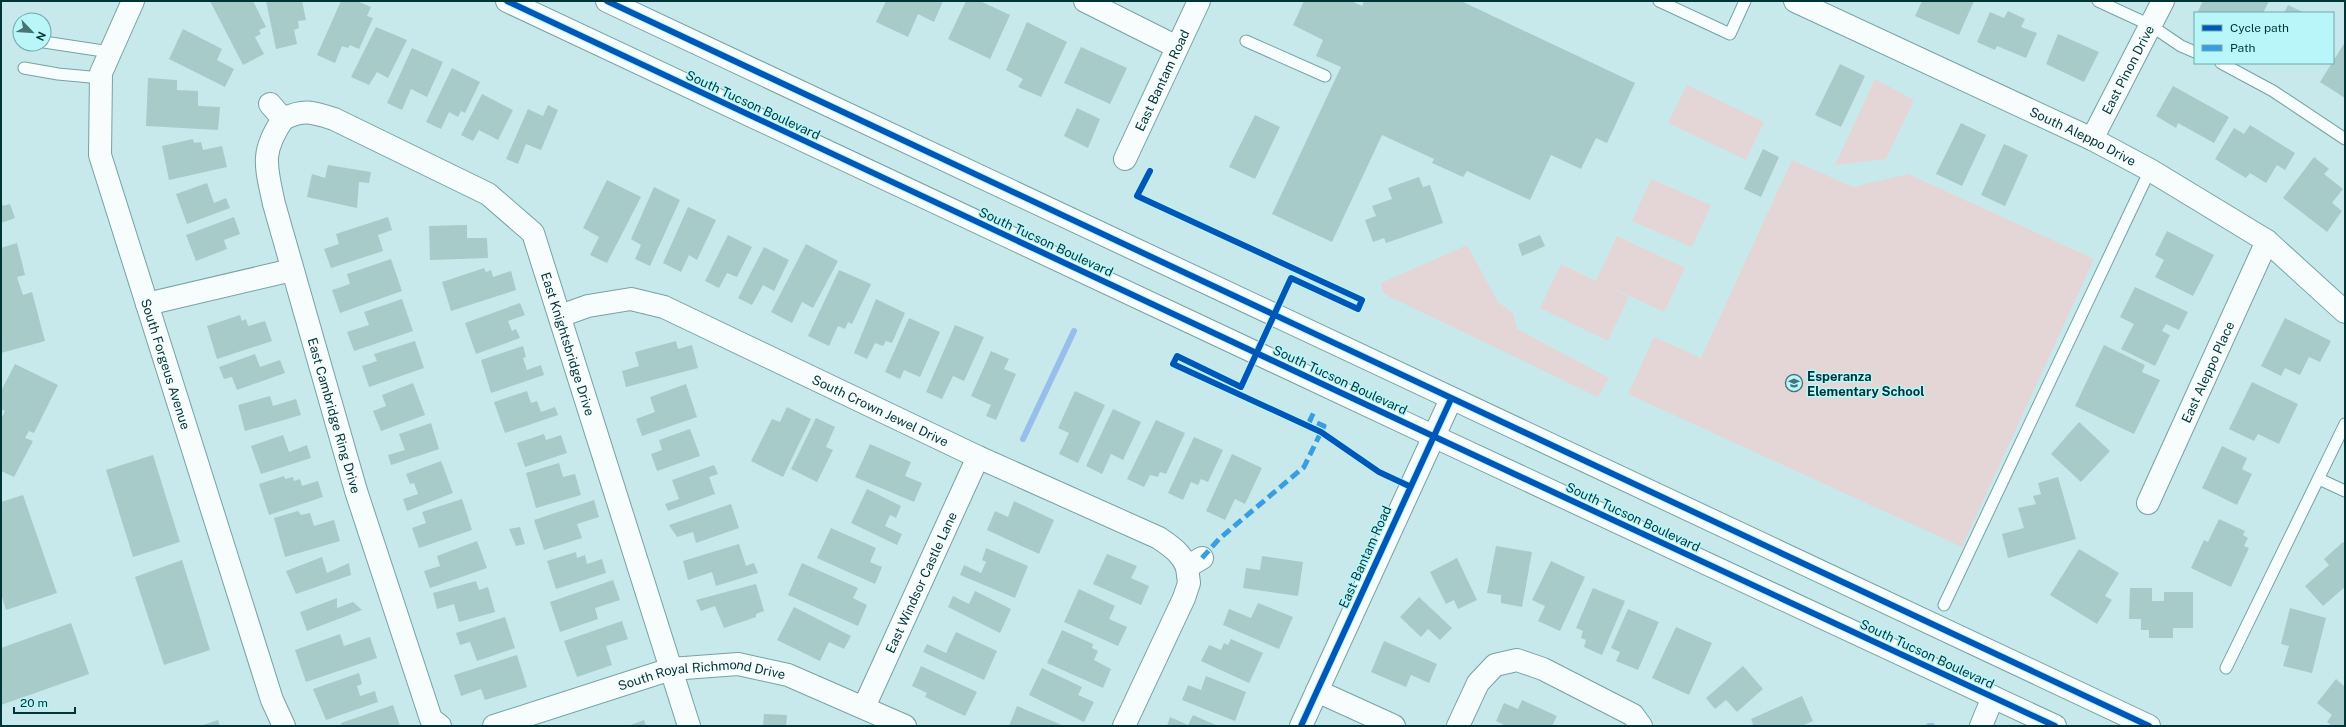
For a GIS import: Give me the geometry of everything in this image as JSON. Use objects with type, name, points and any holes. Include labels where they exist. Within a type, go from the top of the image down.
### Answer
[{"type":"street","name":"South Forgeus Avenue","points":[[133,1],[110,52],[101,78],[100,155],[272,700],[284,726]]},
{"type":"street","name":"South Tucson Boulevard","points":[[507,1],[2055,726]]},
{"type":"street","points":[[607,1],[2149,726]]},
{"type":"street","points":[[1084,1],[1177,47]]},
{"type":"street","name":"East Bantam Road","points":[[1124,159],[1199,1]]},
{"type":"street","name":"South Aleppo Drive","points":[[1795,1],[2092,139],[2150,170],[2267,241],[2345,312]]},
{"type":"street","name":"East Pinon Drive","points":[[2092,139],[2163,1]]},
{"type":"street","name":"East Cambridge Ring Drive","points":[[277,111],[266,158],[274,204],[356,491],[431,719],[440,726]]},
{"type":"street","name":"East Knightsbridge Drive","points":[[277,111],[295,113],[307,111],[334,120],[488,194],[533,234],[689,726]]},
{"type":"street","name":"East Aleppo Place","points":[[2148,503],[2267,241]]},
{"type":"street","points":[[147,304],[292,270]]},
{"type":"street","name":"South Crown Jewel Drive","points":[[560,316],[588,306],[631,299],[664,307],[978,457],[1159,538],[1176,549],[1183,557],[1195,563],[1184,598],[1124,726]]},
{"type":"street","name":"East Bantam Road","points":[[1301,726],[1451,399]]},
{"type":"street","name":"East Windsor Castle Lane","points":[[864,707],[978,457]]},
{"type":"street","points":[[1458,726],[1478,683],[1496,658],[1517,660],[1543,669],[1633,715],[1641,726]]},
{"type":"street","name":"South Royal Richmond Drive","points":[[494,726],[671,669],[738,664],[788,676],[864,707],[905,726]]},
{"type":"street","points":[[1317,691],[1394,726]]},
{"type":"street","points":[[1981,726],[1993,697]]},
{"type":"lane","points":[[1659,1],[1730,34],[1745,1]]},
{"type":"lane","points":[[2098,1],[2150,25],[2182,46],[2194,52]]},
{"type":"lane","points":[[1246,41],[1325,76]]},
{"type":"lane","points":[[52,43],[110,52]]},
{"type":"lane","points":[[2223,64],[2273,91],[2345,140]]},
{"type":"lane","points":[[24,68],[58,74],[101,78]]},
{"type":"lane","points":[[1944,605],[2150,170]]},
{"type":"lane","points":[[2226,668],[2320,479],[2345,424]]},
{"type":"lane","points":[[2320,479],[2345,491]]},
{"type":"shaded area","points":[[1875,79],[1914,100],[1886,159],[1835,165]]},
{"type":"shaded area","points":[[1687,85],[1764,122],[1746,160],[1668,123]]},
{"type":"shaded area","points":[[1792,160],[1853,187],[1908,174],[2094,259],[1962,547],[1628,394],[1654,337],[1701,358]]},
{"type":"shaded area","points":[[1651,179],[1711,205],[1692,247],[1632,221]]},
{"type":"shaded area","points":[[1617,236],[1685,268],[1664,312],[1599,282],[1629,297],[1608,341],[1540,308],[1561,264],[1596,281]]},
{"type":"shaded area","points":[[1467,245],[1498,302],[1513,313],[1517,329],[1609,378],[1598,397],[1384,294],[1381,283]]},
{"type":"building","points":[[210,1],[253,1],[266,27],[259,30],[261,34],[255,37],[264,54],[243,65]]},
{"type":"building","points":[[266,1],[302,1],[306,20],[298,21],[299,28],[294,30],[297,44],[276,49]]},
{"type":"building","points":[[341,1],[357,1],[371,7],[367,16],[373,18],[359,49],[350,45],[348,48],[342,46],[335,63],[317,55]]},
{"type":"building","points":[[886,1],[943,1],[934,22],[918,14],[908,37],[876,22]]},
{"type":"building","points":[[966,1],[980,1],[1010,15],[990,59],[948,39]]},
{"type":"building","points":[[1304,1],[1351,1],[1362,6],[1364,1],[1461,1],[1635,83],[1607,143],[1596,138],[1581,169],[1551,155],[1530,200],[1467,171],[1463,177],[1432,163],[1434,159],[1382,135],[1332,242],[1272,214],[1341,67],[1316,56],[1323,40],[1293,25]]},
{"type":"building","points":[[1922,1],[1974,1],[1959,35],[1915,16]]},
{"type":"building","points":[[2203,1],[2269,1],[2264,12],[2198,12]]},
{"type":"building","points":[[2288,5],[2303,12],[2284,12]]},
{"type":"building","points":[[2008,11],[2025,19],[2021,27],[2037,33],[2026,58],[1997,46],[1995,50],[1977,42],[1990,12],[2004,18]]},
{"type":"building","points":[[1027,22],[1067,42],[1041,97],[1018,87],[1023,79],[1006,70]]},
{"type":"building","points":[[376,27],[407,40],[388,78],[377,72],[369,85],[351,77]]},
{"type":"building","points":[[183,29],[222,49],[217,60],[234,69],[225,87],[169,59]]},
{"type":"building","points":[[2058,34],[2099,52],[2084,82],[2046,64]]},
{"type":"building","points":[[2345,42],[2345,98],[2320,82],[2331,64],[2334,64],[2334,60]]},
{"type":"building","points":[[1081,47],[1127,68],[1110,104],[1064,83]]},
{"type":"building","points":[[412,48],[443,62],[427,97],[411,89],[402,110],[387,103]]},
{"type":"building","points":[[1840,64],[1865,76],[1841,127],[1815,115]]},
{"type":"building","points":[[452,68],[480,82],[465,113],[461,111],[458,117],[449,112],[441,129],[426,122]]},
{"type":"building","points":[[148,78],[177,80],[177,90],[198,91],[198,106],[220,107],[218,130],[146,126]]},
{"type":"building","points":[[2173,86],[2229,117],[2214,143],[2178,123],[2176,128],[2156,116]]},
{"type":"building","points":[[482,94],[513,110],[498,140],[479,130],[473,141],[461,135]]},
{"type":"building","points":[[548,105],[558,110],[541,150],[526,144],[518,164],[506,159],[528,109],[543,116]]},
{"type":"building","points":[[1077,108],[1100,119],[1088,148],[1064,136]]},
{"type":"building","points":[[1255,115],[1280,127],[1255,179],[1229,167]]},
{"type":"building","points":[[1961,123],[1986,135],[1962,186],[1936,174]]},
{"type":"building","points":[[2250,125],[2295,153],[2285,170],[2277,165],[2266,183],[2250,173],[2246,178],[2215,159],[2234,128],[2244,134]]},
{"type":"building","points":[[193,139],[194,143],[201,142],[203,150],[222,146],[227,167],[169,180],[162,146]]},
{"type":"building","points":[[2004,144],[2028,155],[2005,206],[1981,195]]},
{"type":"building","points":[[1763,149],[1779,157],[1761,197],[1744,189]]},
{"type":"building","points":[[2314,157],[2329,169],[2324,174],[2343,189],[2332,203],[2342,211],[2327,232],[2283,198]]},
{"type":"building","points":[[328,165],[371,172],[369,183],[359,182],[357,208],[307,197],[312,174],[325,178]]},
{"type":"building","points":[[1419,177],[1423,187],[1430,185],[1443,223],[1386,243],[1384,238],[1373,242],[1365,220],[1376,216],[1372,206],[1392,199],[1388,188]]},
{"type":"building","points":[[607,180],[641,197],[607,263],[590,255],[599,237],[583,228]]},
{"type":"building","points":[[207,183],[214,203],[226,198],[230,208],[187,224],[176,194]]},
{"type":"building","points":[[654,187],[680,200],[650,266],[635,259],[641,245],[631,239]]},
{"type":"building","points":[[1,201],[3,206],[10,204],[15,218],[1,223]]},
{"type":"building","points":[[688,207],[716,220],[697,260],[689,255],[681,272],[663,263]]},
{"type":"building","points":[[234,217],[240,234],[224,240],[227,249],[196,261],[186,235]]},
{"type":"building","points":[[388,217],[392,230],[378,235],[383,251],[331,268],[324,249],[339,244],[336,234]]},
{"type":"building","points":[[467,225],[467,238],[487,238],[488,258],[430,260],[429,226]]},
{"type":"building","points":[[2167,231],[2214,255],[2193,296],[2155,277],[2164,260],[2155,255]]},
{"type":"building","points":[[728,235],[752,247],[737,277],[727,273],[719,288],[705,281]]},
{"type":"building","points":[[1540,235],[1545,246],[1522,256],[1518,244]]},
{"type":"building","points":[[17,243],[25,275],[17,277],[23,295],[32,292],[45,341],[1,353],[1,248]]},
{"type":"building","points":[[806,244],[838,261],[813,308],[802,302],[792,323],[771,312]]},
{"type":"building","points":[[764,247],[789,260],[774,291],[763,285],[752,305],[738,298]]},
{"type":"building","points":[[391,259],[402,291],[340,313],[332,290],[350,284],[347,274]]},
{"type":"building","points":[[484,268],[486,272],[491,270],[493,277],[511,271],[516,290],[451,311],[442,282]]},
{"type":"building","points":[[839,270],[871,284],[852,324],[848,322],[845,329],[838,326],[829,346],[808,336]]},
{"type":"building","points":[[2135,287],[2188,312],[2179,330],[2166,324],[2162,331],[2170,335],[2155,366],[2121,349],[2134,324],[2120,317]]},
{"type":"building","points":[[402,299],[413,331],[354,351],[347,332],[369,325],[364,312]]},
{"type":"building","points":[[876,299],[905,313],[892,343],[886,341],[883,346],[875,343],[867,359],[854,353]]},
{"type":"building","points":[[520,303],[525,315],[508,321],[512,331],[516,329],[520,338],[476,354],[465,323]]},
{"type":"building","points":[[240,315],[242,321],[246,319],[248,326],[265,321],[272,341],[217,359],[207,326]]},
{"type":"building","points":[[909,318],[940,332],[920,377],[904,370],[900,379],[885,372]]},
{"type":"building","points":[[2285,318],[2331,341],[2320,362],[2309,357],[2300,375],[2285,368],[2281,376],[2261,366]]},
{"type":"building","points":[[955,325],[984,337],[964,381],[953,376],[942,399],[926,392]]},
{"type":"building","points":[[415,341],[424,368],[369,387],[362,366],[377,361],[374,354]]},
{"type":"building","points":[[676,341],[678,349],[692,345],[698,368],[626,387],[622,371],[639,366],[635,352]]},
{"type":"building","points":[[2104,345],[2145,365],[2142,372],[2160,380],[2134,434],[2075,406]]},
{"type":"building","points":[[523,346],[526,357],[523,358],[527,370],[541,365],[544,375],[491,393],[481,360]]},
{"type":"building","points":[[991,351],[1009,359],[1004,369],[1016,374],[996,420],[986,416],[991,405],[971,396]]},
{"type":"building","points":[[255,354],[260,367],[280,360],[285,373],[237,390],[232,377],[224,379],[219,367]]},
{"type":"building","points":[[15,364],[58,385],[34,433],[29,431],[25,438],[33,441],[14,477],[1,471],[1,419],[5,411],[1,409],[1,391]]},
{"type":"building","points":[[2252,382],[2298,404],[2279,444],[2258,434],[2254,441],[2229,429]]},
{"type":"building","points":[[413,383],[425,415],[381,431],[373,411],[386,406],[382,395]]},
{"type":"building","points":[[686,384],[697,417],[642,436],[636,419],[655,412],[650,397]]},
{"type":"building","points":[[527,391],[531,403],[537,401],[541,412],[555,407],[558,415],[505,433],[494,402]]},
{"type":"building","points":[[1075,391],[1105,405],[1078,463],[1059,454],[1069,433],[1058,428]]},
{"type":"building","points":[[270,396],[273,406],[296,399],[301,415],[245,431],[238,405]]},
{"type":"building","points":[[787,407],[811,419],[783,477],[751,461],[772,419],[780,422]]},
{"type":"building","points":[[1113,409],[1141,422],[1123,460],[1111,454],[1102,474],[1086,466]]},
{"type":"building","points":[[816,418],[835,427],[826,447],[833,450],[817,482],[791,469]]},
{"type":"building","points":[[1156,420],[1185,433],[1166,474],[1160,472],[1158,477],[1150,475],[1144,487],[1127,479]]},
{"type":"building","points":[[2079,422],[2110,451],[2081,482],[2051,454]]},
{"type":"building","points":[[431,423],[439,449],[391,465],[388,455],[405,450],[399,434]]},
{"type":"building","points":[[690,429],[700,456],[657,471],[651,454],[662,450],[659,440]]},
{"type":"building","points":[[544,434],[546,440],[561,435],[567,453],[525,467],[517,443]]},
{"type":"building","points":[[283,435],[289,452],[307,445],[311,458],[261,474],[251,446]]},
{"type":"building","points":[[1194,437],[1223,450],[1208,482],[1201,479],[1198,485],[1191,482],[1183,500],[1168,493]]},
{"type":"building","points":[[870,444],[911,462],[905,476],[922,483],[914,502],[855,477]]},
{"type":"building","points":[[2222,446],[2247,458],[2242,469],[2252,474],[2237,505],[2202,488]]},
{"type":"building","points":[[1232,454],[1262,468],[1245,504],[1235,499],[1225,520],[1206,511]]},
{"type":"building","points":[[153,455],[180,542],[133,557],[106,470]]},
{"type":"building","points":[[441,461],[453,493],[407,511],[403,499],[418,494],[414,483],[410,484],[406,474]]},
{"type":"building","points":[[559,463],[563,477],[575,474],[581,495],[536,508],[526,473]]},
{"type":"building","points":[[714,465],[718,474],[709,477],[715,494],[668,511],[665,504],[679,499],[672,480]]},
{"type":"building","points":[[284,476],[285,479],[293,477],[294,481],[300,479],[302,486],[318,481],[323,497],[269,515],[259,484]]},
{"type":"building","points":[[2058,477],[2076,539],[2008,558],[2002,534],[2024,528],[2018,508],[2036,504],[2033,496],[2041,494],[2038,483]]},
{"type":"building","points":[[867,489],[901,506],[896,518],[890,515],[885,526],[902,534],[897,545],[851,523]]},
{"type":"building","points":[[23,495],[57,593],[6,610],[1,594],[1,502]]},
{"type":"building","points":[[462,499],[472,530],[419,548],[412,528],[426,523],[422,512]]},
{"type":"building","points":[[594,500],[599,517],[577,524],[582,538],[544,550],[534,520]]},
{"type":"building","points":[[1014,501],[1054,520],[1039,554],[987,530],[995,511],[1008,517]]},
{"type":"building","points":[[731,504],[739,528],[696,543],[693,532],[677,537],[669,525]]},
{"type":"building","points":[[298,511],[301,515],[310,513],[314,526],[334,520],[340,541],[285,557],[274,518]]},
{"type":"building","points":[[2219,519],[2245,531],[2243,535],[2248,538],[2244,546],[2249,548],[2231,587],[2191,568],[2204,540],[2208,542]]},
{"type":"building","points":[[520,527],[525,544],[516,546],[509,529]]},
{"type":"building","points":[[831,528],[876,548],[870,562],[882,567],[875,584],[817,558]]},
{"type":"building","points":[[477,541],[487,568],[430,588],[424,571],[440,566],[437,556]]},
{"type":"building","points":[[2343,542],[2345,544],[2345,587],[2323,606],[2305,586],[2329,565],[2324,559]]},
{"type":"building","points":[[739,544],[746,566],[754,563],[758,573],[716,586],[712,572],[688,580],[683,561]]},
{"type":"building","points":[[1496,546],[1532,552],[1522,607],[1501,603],[1501,595],[1487,593]]},
{"type":"building","points":[[986,548],[1028,566],[1015,598],[960,575],[964,565],[981,573],[986,562],[982,560]]},
{"type":"building","points":[[2079,549],[2119,573],[2105,596],[2112,600],[2097,624],[2050,595]]},
{"type":"building","points":[[576,552],[577,558],[585,555],[587,564],[602,559],[606,573],[556,589],[547,561]]},
{"type":"building","points":[[1107,554],[1137,566],[1131,578],[1149,586],[1141,605],[1093,584]]},
{"type":"building","points":[[1262,556],[1303,562],[1298,596],[1243,588],[1246,568],[1260,570]]},
{"type":"building","points":[[322,557],[327,573],[349,563],[351,575],[296,594],[286,571]]},
{"type":"building","points":[[1457,558],[1477,600],[1458,609],[1454,600],[1446,604],[1430,572]]},
{"type":"building","points":[[182,560],[210,650],[164,665],[135,577]]},
{"type":"building","points":[[1551,561],[1585,577],[1560,631],[1538,621],[1545,606],[1532,600]]},
{"type":"building","points":[[802,563],[858,588],[853,598],[867,605],[858,626],[788,595]]},
{"type":"building","points":[[613,580],[620,600],[595,608],[598,619],[560,632],[550,602]]},
{"type":"building","points":[[476,581],[479,590],[488,587],[495,612],[459,622],[454,604],[437,609],[433,593]]},
{"type":"building","points":[[756,584],[764,611],[756,614],[756,617],[724,628],[715,606],[701,611],[696,600]]},
{"type":"building","points":[[1593,588],[1625,601],[1602,655],[1584,647],[1586,640],[1581,638],[1583,631],[1576,628]]},
{"type":"building","points":[[2130,588],[2152,588],[2152,601],[2164,601],[2164,592],[2193,592],[2193,628],[2173,628],[2173,638],[2149,638],[2149,630],[2141,630],[2141,619],[2129,619]]},
{"type":"building","points":[[1079,589],[1115,606],[1109,619],[1127,627],[1118,646],[1064,622]]},
{"type":"building","points":[[975,591],[1011,609],[1000,633],[948,607],[953,596],[969,604]]},
{"type":"building","points":[[1419,597],[1452,628],[1440,640],[1428,629],[1421,637],[1400,617]]},
{"type":"building","points":[[337,598],[337,608],[353,602],[362,610],[307,631],[300,612]]},
{"type":"building","points":[[1258,603],[1293,617],[1279,649],[1223,625],[1229,609],[1251,618]]},
{"type":"building","points":[[794,607],[851,636],[844,649],[829,642],[820,661],[777,640]]},
{"type":"building","points":[[2290,608],[2326,618],[2312,673],[2283,666],[2289,646],[2281,644]]},
{"type":"building","points":[[1628,609],[1659,622],[1638,670],[1616,661],[1620,652],[1611,648]]},
{"type":"building","points":[[505,617],[515,648],[477,661],[470,642],[460,645],[456,633]]},
{"type":"building","points":[[622,621],[628,639],[606,646],[612,665],[577,677],[564,641]]},
{"type":"building","points":[[71,623],[89,674],[1,705],[1,648]]},
{"type":"building","points":[[1676,627],[1712,643],[1689,695],[1652,678]]},
{"type":"building","points":[[1062,630],[1093,644],[1092,648],[1098,651],[1094,660],[1111,669],[1103,688],[1047,663]]},
{"type":"building","points":[[956,632],[997,651],[984,680],[923,652],[927,644],[946,653]]},
{"type":"building","points":[[340,634],[344,646],[370,637],[377,658],[306,682],[295,650]]},
{"type":"building","points":[[1231,639],[1263,653],[1249,683],[1201,661],[1209,645],[1221,650],[1224,643],[1228,645]]},
{"type":"building","points":[[1384,641],[1437,664],[1429,683],[1411,675],[1406,687],[1371,672]]},
{"type":"building","points":[[517,655],[527,687],[485,700],[481,689],[461,696],[454,675]]},
{"type":"building","points":[[921,666],[977,692],[965,716],[925,697],[927,693],[912,686]]},
{"type":"building","points":[[1743,666],[1763,689],[1737,712],[1726,700],[1715,709],[1706,698]]},
{"type":"building","points":[[1042,668],[1082,687],[1078,695],[1094,702],[1084,722],[1029,695]]},
{"type":"building","points":[[359,673],[362,684],[357,686],[360,696],[375,691],[378,702],[326,720],[313,689]]},
{"type":"building","points":[[1206,676],[1246,692],[1235,721],[1182,700],[1188,685],[1201,690]]},
{"type":"building","points":[[2336,679],[2345,687],[2345,726],[2332,726],[2327,722],[2332,715],[2317,703]]},
{"type":"building","points":[[1802,696],[1813,721],[1802,726],[1750,726],[1753,724],[1751,719]]},
{"type":"building","points":[[1522,700],[1557,716],[1552,726],[1506,726],[1496,721],[1504,703],[1518,709]]},
{"type":"building","points":[[393,705],[400,726],[342,726],[341,723]]},
{"type":"building","points":[[1017,706],[1064,726],[1009,726]]},
{"type":"building","points":[[764,714],[787,715],[786,726],[763,726]]},
{"type":"building","points":[[1193,715],[1218,726],[1167,726],[1170,717],[1188,725]]},
{"type":"building","points":[[218,720],[220,726],[200,726]]},
{"type":"building","points":[[644,720],[646,726],[628,726]]},
{"type":"waterway","points":[[1023,439],[1074,331]]},
{"type":"marked path","points":[[1202,558],[1219,539],[1304,467],[1324,426],[1310,420],[1314,412]]},
{"type":"cycle path","points":[[507,1],[2055,726]]},
{"type":"cycle path","points":[[607,1],[2149,726]]},
{"type":"cycle path","points":[[1150,171],[1137,196],[1362,300],[1358,309],[1291,278],[1241,387],[1177,356],[1173,364],[1321,432],[1379,472],[1409,486]]},
{"type":"cycle path","points":[[1301,726],[1451,399]]},
{"type":"place","name":"Esperanza Elementary School","points":[[1794,383]]}]
